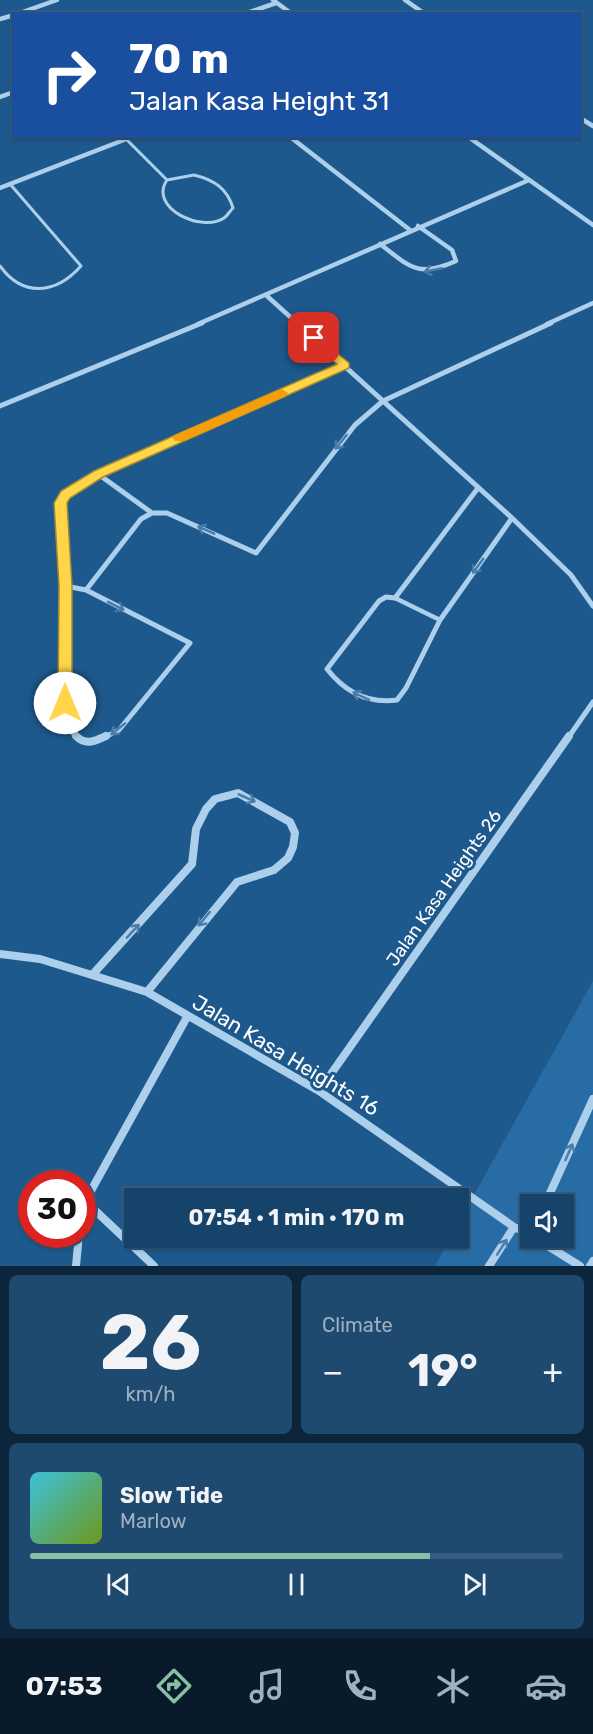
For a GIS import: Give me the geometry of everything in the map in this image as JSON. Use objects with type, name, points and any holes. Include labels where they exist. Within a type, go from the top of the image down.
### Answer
[{"type":"street","points":[[21,12],[57,0]]},
{"type":"street","points":[[405,0],[422,12]]},
{"type":"street","points":[[249,12],[274,1],[289,12]]},
{"type":"street","points":[[292,138],[410,230]]},
{"type":"street","points":[[470,138],[593,225]]},
{"type":"street","points":[[0,188],[126,139]]},
{"type":"street","points":[[0,406],[267,296],[418,226],[529,180]]},
{"type":"street","points":[[380,244],[419,273],[437,271],[456,261],[452,250],[418,226]]},
{"type":"street","points":[[267,296],[512,518],[571,575],[593,606]]},
{"type":"street","points":[[86,591],[141,519],[152,513],[167,513],[256,553],[355,425],[382,401],[593,303]]},
{"type":"street","points":[[66,586],[86,591],[190,642],[120,730],[92,743],[80,740],[71,731],[65,703],[66,586],[60,503],[74,488],[99,474],[345,365]]},
{"type":"street","points":[[99,474],[152,513]]},
{"type":"street","points":[[478,488],[395,598],[386,597],[379,601],[334,657],[327,669],[340,685],[366,699],[389,702],[397,700],[406,688],[440,620],[512,518]]},
{"type":"street","name":"Jalan Kasa Heights 26","points":[[319,1091],[593,702]]},
{"type":"street","points":[[93,974],[192,864],[196,829],[206,809],[215,799],[238,793],[290,822],[295,833],[294,847],[288,858],[274,870],[237,882],[147,992]]},
{"type":"street","name":"Jalan Kasa Heights 16","points":[[0,954],[40,959],[147,992],[319,1091],[520,1230]]},
{"type":"street","points":[[96,1181],[187,1017]]},
{"type":"street","points":[[550,1194],[590,1115],[593,1099]]},
{"type":"street","points":[[96,1215],[154,1266]]},
{"type":"street","points":[[489,1266],[514,1227]]},
{"type":"street","points":[[76,1266],[78,1248]]},
{"type":"street","points":[[551,1248],[580,1266]]},
{"type":"street","points":[[590,1266],[593,1261]]},
{"type":"lane","points":[[126,139],[167,180]]},
{"type":"lane","points":[[194,175],[208,177],[230,195],[233,208],[230,214],[219,220],[206,224],[195,223],[172,209],[162,194],[162,187],[167,180],[194,175]]},
{"type":"lane","points":[[0,266],[10,280],[25,288],[41,288],[75,274],[81,266],[10,184]]},
{"type":"lane","points":[[395,598],[440,620]]},
{"type":"shaded area","points":[[593,981],[593,1266],[435,1266],[445,1248],[469,1248],[469,1204]]},
{"type":"slow traffic","points":[[180,438],[282,393]]},
{"type":"route","points":[[65,703],[66,586],[60,503],[74,488],[99,474],[345,365],[314,338]]}]
